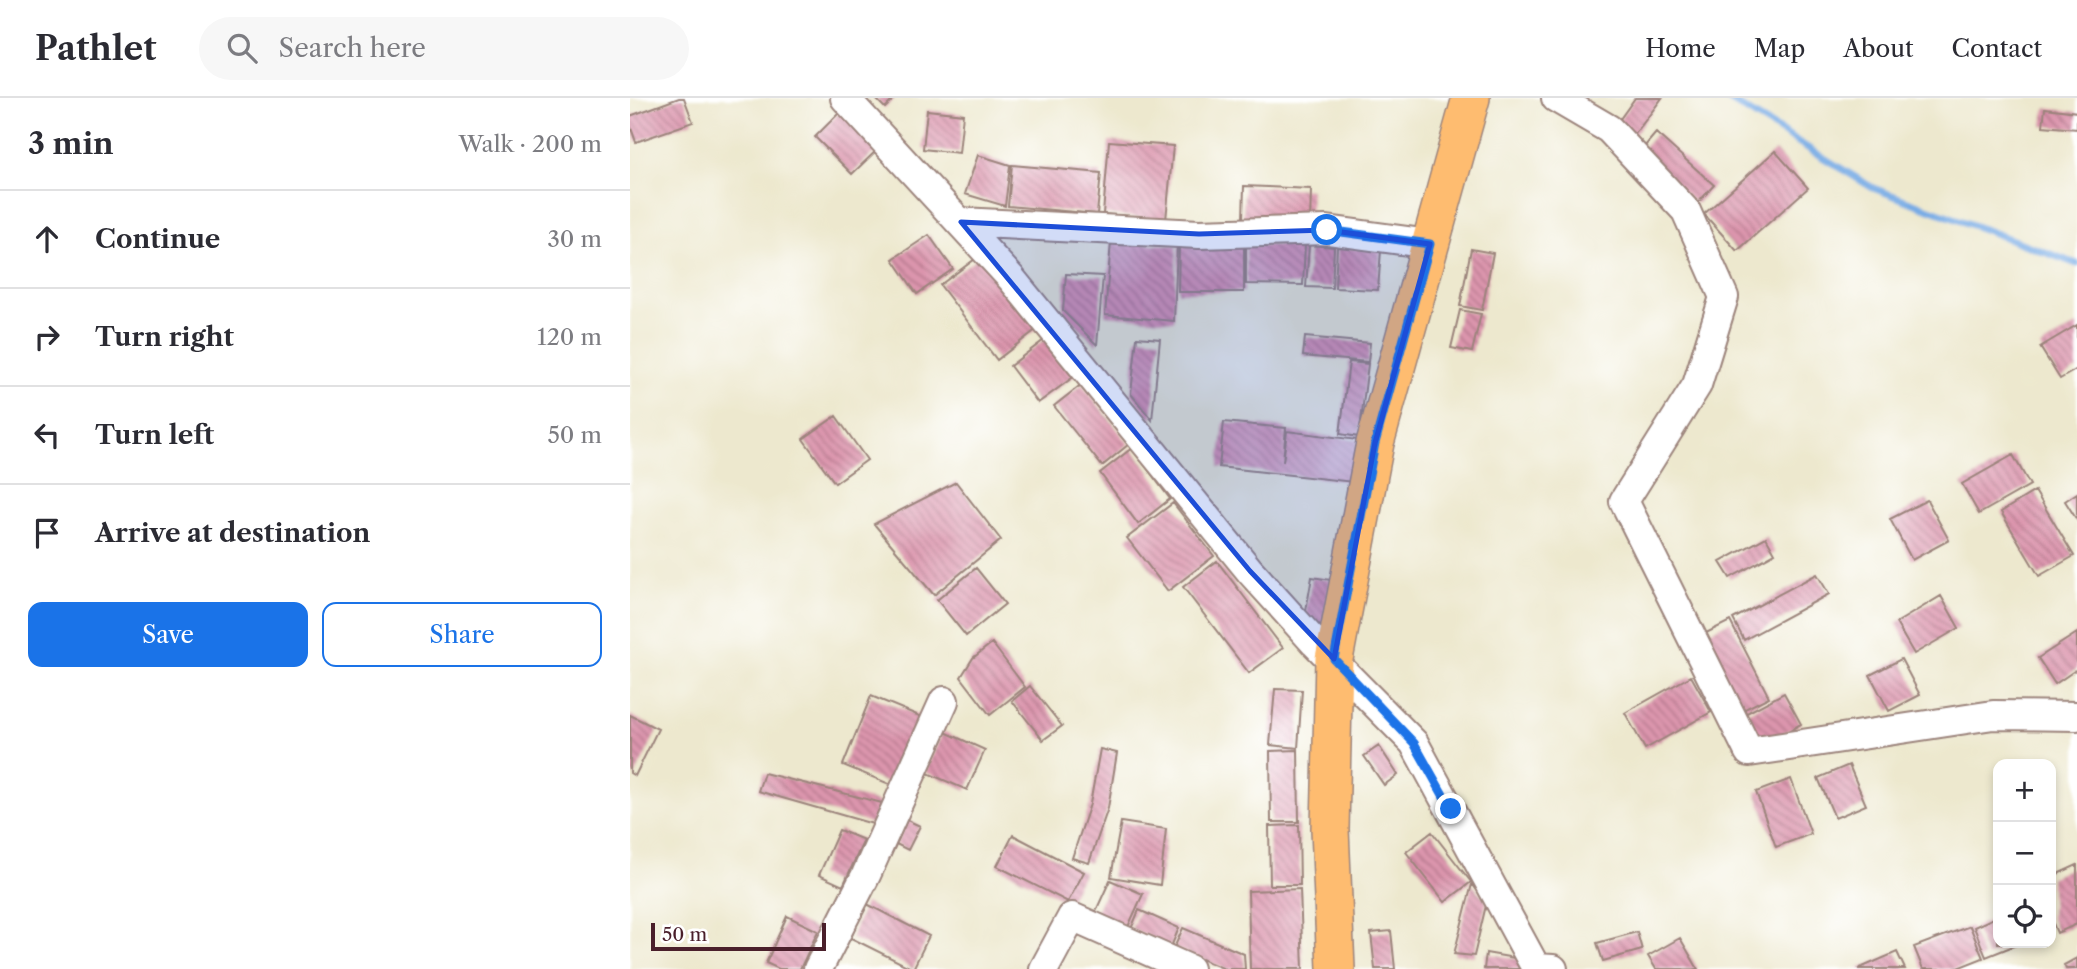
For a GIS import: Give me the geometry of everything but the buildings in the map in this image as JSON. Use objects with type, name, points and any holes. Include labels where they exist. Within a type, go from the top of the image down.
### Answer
[{"type":"main road","points":[[1336,969],[1330,829],[1334,659],[1375,443],[1471,98]]},
{"type":"street","points":[[845,98],[1011,278],[1250,571],[1315,643],[1334,659],[1414,743],[1542,969]]},
{"type":"street","points":[[1556,98],[1609,129],[1686,211],[1724,297],[1697,385],[1624,501],[1749,752],[1993,715],[2077,716]]},
{"type":"street","points":[[961,222],[1199,234],[1327,230],[1430,244]]},
{"type":"street","points":[[818,969],[866,874],[944,701]]},
{"type":"street","points":[[1044,969],[1072,917],[1189,969]]},
{"type":"highlighted area","points":[[961,222],[1199,234],[1327,230],[1430,244],[1375,443],[1334,659],[1250,571]]},
{"type":"waterway","points":[[1726,98],[1873,188],[2077,264]]},
{"type":"route","points":[[1327,230],[1430,244],[1375,443],[1334,659],[1414,743],[1451,809]]}]
